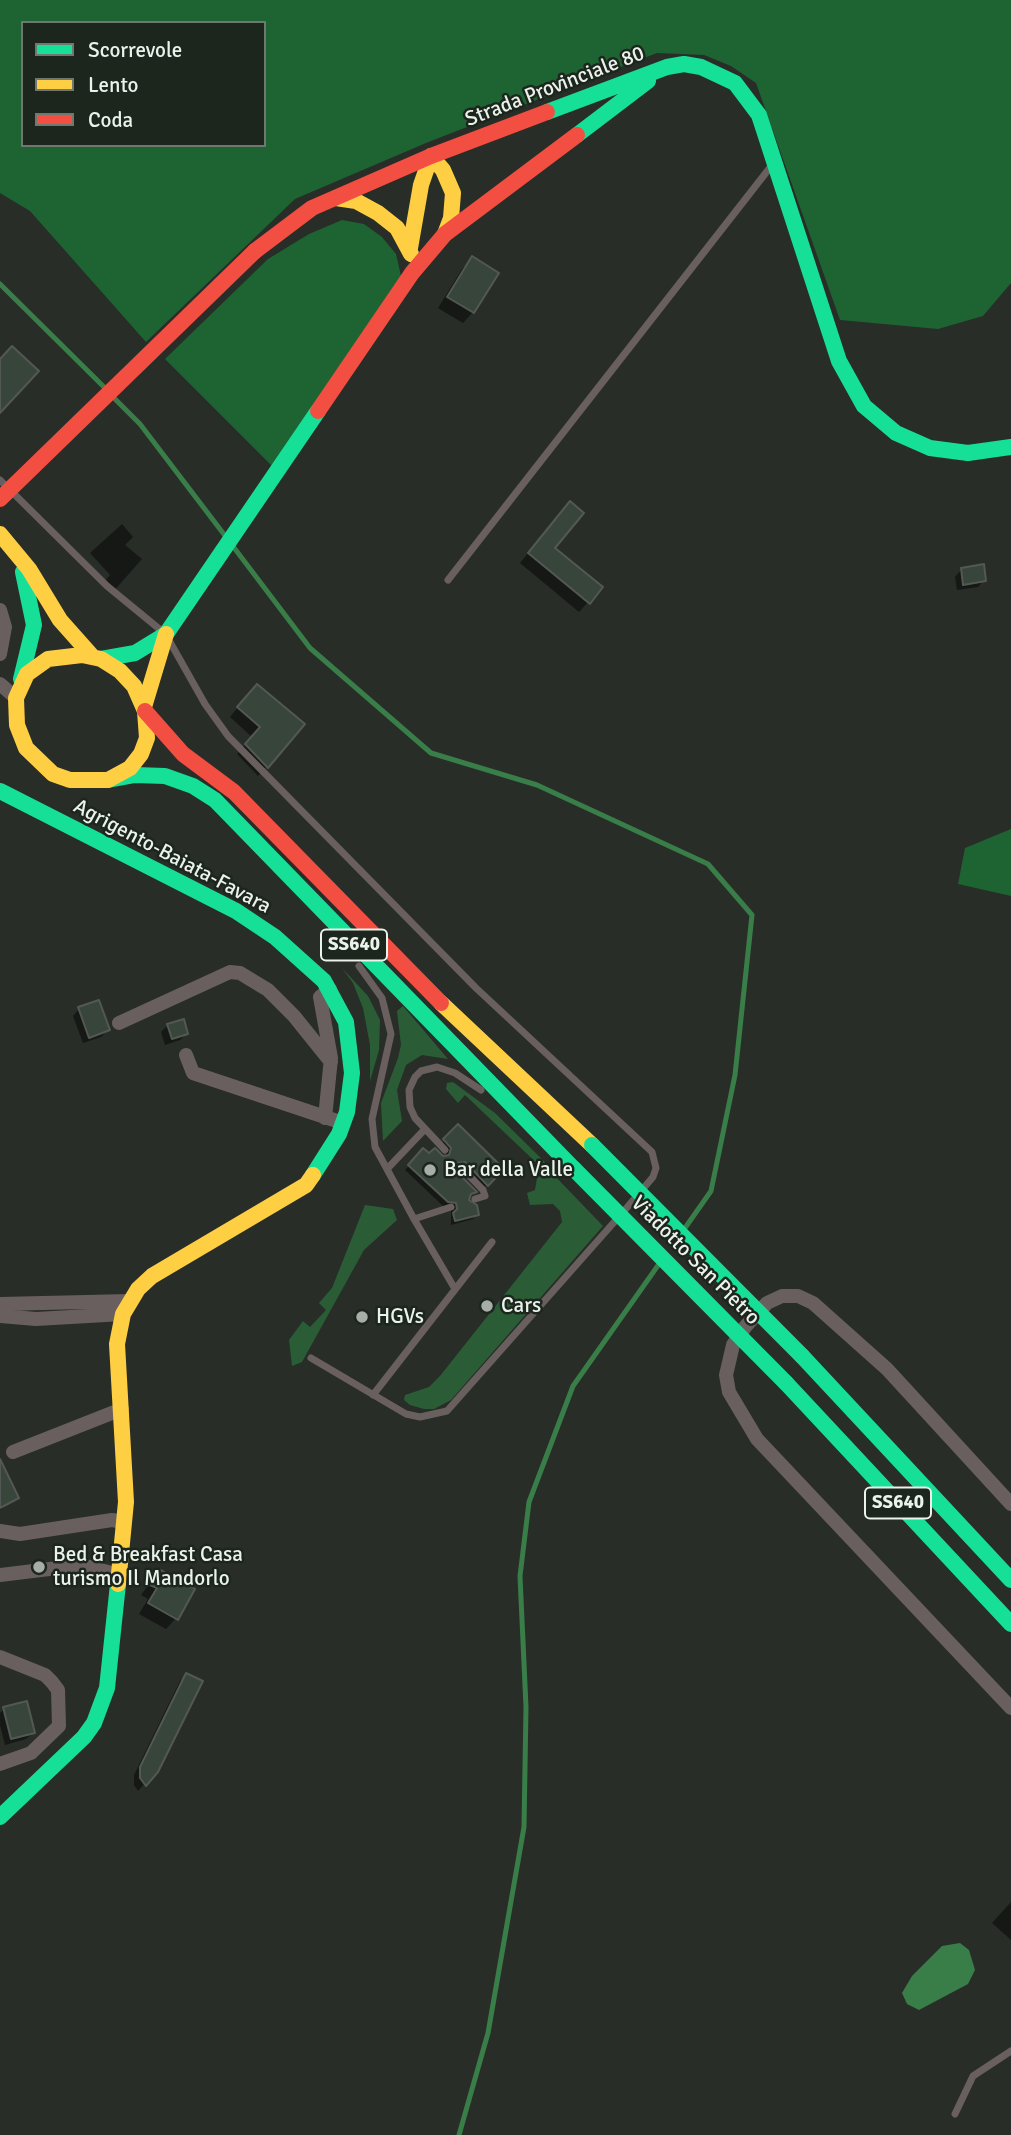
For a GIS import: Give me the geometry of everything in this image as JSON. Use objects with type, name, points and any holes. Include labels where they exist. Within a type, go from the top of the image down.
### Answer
[{"type":"main road","name":"Strada Provinciale 80","points":[[0,499],[256,251],[304,213],[431,156],[667,67],[684,64],[701,66],[735,83],[759,115],[839,361],[864,406],[896,433],[930,447],[968,453],[1011,447]]},
{"type":"main road","points":[[144,709],[166,634],[412,273],[445,234],[667,67]]},
{"type":"main road","points":[[431,156],[443,170],[453,193],[451,218],[445,234]]},
{"type":"main road","points":[[412,273],[410,248],[421,185],[431,156]]},
{"type":"main road","points":[[336,198],[356,201],[378,214],[397,228],[410,248]]},
{"type":"main road","points":[[0,534],[14,550],[60,620],[97,658],[128,678],[144,709],[147,738],[141,754],[130,768],[108,780],[70,780],[43,767],[20,737],[15,716],[17,693],[33,625],[26,583],[14,550]]},
{"type":"main road","points":[[17,693],[33,668],[48,659],[65,655],[97,658],[135,653],[166,634]]},
{"type":"main road","name":"Viadotto San Pietro","points":[[144,709],[183,754],[234,792],[441,1003],[592,1145],[802,1356],[1011,1580]]},
{"type":"main road","name":"SS640","points":[[108,780],[135,775],[165,776],[193,786],[215,800],[574,1169]]},
{"type":"main road","name":"Agrigento-Baiata-Favara","points":[[0,791],[236,911],[275,937],[330,989],[346,1022],[352,1060],[350,1100],[343,1123],[323,1162],[298,1191],[167,1265],[138,1289],[126,1308]]},
{"type":"main road","name":"Viadotto San Pietro","points":[[574,1169],[786,1382],[1011,1624]]},
{"type":"main road","points":[[0,1817],[94,1723],[111,1667],[126,1502],[117,1345],[126,1308]]},
{"type":"street","points":[[0,610],[5,627],[0,654]]},
{"type":"street","points":[[0,684],[17,693]]},
{"type":"street","points":[[119,1023],[230,972],[240,973],[268,990],[294,1016],[331,1062]]},
{"type":"street","points":[[326,1118],[331,1062],[320,997],[330,989]]},
{"type":"street","points":[[186,1055],[193,1073],[343,1123]]},
{"type":"street","points":[[1011,1504],[887,1369],[813,1303],[798,1296],[782,1297],[767,1303],[744,1327],[733,1345],[726,1376],[729,1392],[757,1439],[1011,1708]]},
{"type":"street","points":[[0,1304],[126,1308]]},
{"type":"street","points":[[0,1315],[37,1318],[126,1308]]},
{"type":"street","points":[[13,1452],[122,1409]]},
{"type":"street","points":[[0,1531],[20,1534],[112,1520],[124,1522]]},
{"type":"street","points":[[0,1575],[82,1565],[119,1575]]},
{"type":"street","points":[[0,1657],[45,1675],[52,1682],[58,1690],[59,1726],[31,1753],[0,1764]]},
{"type":"lane","points":[[448,580],[774,162]]},
{"type":"lane","points":[[0,480],[107,586],[166,634],[205,704],[228,736],[476,988],[646,1146],[655,1160],[653,1177],[447,1411],[420,1417],[406,1414],[311,1358]]},
{"type":"lane","points":[[215,800],[228,828]]},
{"type":"lane","points":[[353,960],[373,983],[388,1015],[389,1055],[372,1119],[375,1147],[455,1289]]},
{"type":"lane","points":[[445,1150],[425,1129],[410,1107],[409,1090],[422,1071],[437,1067],[480,1089],[574,1169]]},
{"type":"lane","points":[[387,1169],[425,1129]]},
{"type":"lane","points":[[461,1167],[483,1190],[485,1196],[475,1199]]},
{"type":"lane","points":[[414,1219],[451,1207]]},
{"type":"lane","points":[[373,1395],[492,1242]]},
{"type":"lane","points":[[955,2115],[974,2076],[1011,2051]]},
{"type":"shaded area","points":[[0,0],[1011,0],[1011,283],[983,316],[938,329],[840,320],[756,83],[731,66],[704,55],[657,53],[426,143],[295,199],[146,342],[30,211],[0,193]]},
{"type":"shaded area","points":[[342,220],[364,224],[382,237],[396,254],[401,276],[272,466],[165,359],[268,259],[309,234]]},
{"type":"shaded area","points":[[1011,829],[1011,896],[958,884],[965,848]]},
{"type":"shaded area","points":[[342,968],[368,996],[380,1020],[379,1050],[370,1081],[370,1045],[363,1008],[353,983]]},
{"type":"shaded area","points":[[403,1006],[448,1059],[422,1055],[406,1065],[397,1090],[402,1121],[383,1141],[381,1103],[401,1045],[397,1011]]},
{"type":"shaded area","points":[[453,1082],[495,1113],[554,1171],[553,1174],[603,1226],[451,1400],[434,1409],[424,1409],[410,1405],[404,1400],[405,1395],[429,1387],[440,1376],[562,1222],[560,1211],[553,1204],[530,1205],[527,1193],[535,1190],[537,1178],[544,1170],[465,1095],[458,1103],[446,1089],[447,1083]]},
{"type":"shaded area","points":[[365,1205],[393,1209],[397,1220],[364,1250],[302,1362],[292,1366],[289,1340],[303,1321],[310,1327],[326,1310],[319,1303],[332,1288]]},
{"type":"shaded area","points":[[960,1943],[969,1950],[975,1970],[968,1984],[919,2010],[907,2004],[902,1993],[912,1976],[942,1946]]},
{"type":"building","points":[[472,256],[499,273],[474,313],[447,297]]},
{"type":"building","points":[[12,346],[39,371],[0,413],[0,359]]},
{"type":"building","points":[[570,501],[584,513],[555,548],[603,587],[590,604],[528,553]]},
{"type":"building","points":[[984,564],[986,581],[963,585],[961,568]]},
{"type":"building","points":[[257,684],[305,724],[268,768],[245,744],[260,727],[237,707]]},
{"type":"building","points":[[99,1000],[110,1030],[89,1038],[78,1007]]},
{"type":"building","points":[[184,1019],[188,1034],[172,1039],[167,1024]]},
{"type":"building","points":[[458,1124],[504,1169],[488,1186],[465,1162],[456,1163],[456,1171],[477,1192],[471,1194],[469,1200],[477,1205],[479,1215],[455,1221],[453,1213],[457,1209],[456,1203],[448,1202],[408,1165],[423,1148],[429,1153],[435,1148],[443,1156],[449,1155],[451,1148],[443,1139]]},
{"type":"building","points":[[0,1459],[19,1498],[0,1508]]},
{"type":"building","points":[[159,1569],[195,1589],[178,1620],[148,1603],[157,1588],[150,1585]]},
{"type":"building","points":[[186,1673],[203,1681],[158,1772],[146,1786],[140,1778],[140,1767]]},
{"type":"building","points":[[27,1701],[35,1733],[11,1739],[3,1707]]},
{"type":"waterway","points":[[0,284],[105,388]]},
{"type":"waterway","points":[[111,395],[140,424],[226,537]]},
{"type":"waterway","points":[[232,545],[310,648],[431,753],[537,785],[708,864],[752,915],[735,1075],[711,1191],[685,1228]]},
{"type":"waterway","points":[[459,2135],[488,2033],[524,1827],[526,1707],[520,1576],[529,1502],[573,1386],[659,1264]]},
{"type":"traffic: fast","points":[[547,112],[667,67],[684,64],[701,67],[735,83],[759,115],[839,361],[864,406],[896,433],[930,448],[968,453],[1011,447]]},
{"type":"traffic: fast","points":[[577,135],[648,81]]},
{"type":"traffic: fast","points":[[101,659],[135,653],[166,634],[318,411]]},
{"type":"traffic: fast","points":[[21,679],[34,625],[23,572]]},
{"type":"traffic: fast","points":[[108,780],[135,775],[165,776],[193,786],[215,800],[574,1169]]},
{"type":"traffic: fast","points":[[0,791],[236,911],[275,937],[324,981],[346,1022],[352,1073],[347,1112],[339,1134],[313,1175]]},
{"type":"traffic: fast","points":[[592,1145],[802,1356]]},
{"type":"traffic: fast","points":[[574,1169],[786,1383]]},
{"type":"traffic: fast","points":[[802,1356],[1011,1580]]},
{"type":"traffic: fast","points":[[786,1383],[1011,1624]]},
{"type":"traffic: fast","points":[[0,1817],[84,1737],[94,1723],[107,1688],[118,1584]]},
{"type":"traffic: slow","points":[[410,248],[421,185],[431,156],[443,170],[453,193],[451,218],[445,234]]},
{"type":"traffic: slow","points":[[336,198],[356,201],[378,213],[397,228],[411,254]]},
{"type":"traffic: slow","points":[[0,534],[29,569],[60,620],[92,656]]},
{"type":"traffic: slow","points":[[144,707],[166,634]]},
{"type":"traffic: slow","points":[[82,655],[101,659],[120,671],[134,686],[145,711],[147,738],[141,754],[130,768],[108,780],[70,780],[53,774],[26,748],[17,725],[16,698],[27,674],[48,659],[82,655]]},
{"type":"traffic: slow","points":[[441,1003],[592,1145]]},
{"type":"traffic: slow","points":[[118,1584],[126,1502],[117,1344],[123,1314],[138,1289],[152,1276],[306,1185],[313,1175]]},
{"type":"traffic: jam","points":[[255,251],[312,208],[431,156],[547,112]]},
{"type":"traffic: jam","points":[[318,411],[412,273],[445,234],[577,135]]},
{"type":"traffic: jam","points":[[0,499],[255,251]]},
{"type":"traffic: jam","points":[[145,711],[183,754],[234,792],[441,1003]]},
{"type":"place","name":"Bar della Valle","points":[[430,1170]]},
{"type":"place","name":"Cars","points":[[487,1306]]},
{"type":"place","name":"HGVs","points":[[362,1317]]},
{"type":"place","name":"Bed & Breakfast Casa turismo Il Mandorlo","points":[[39,1567]]}]
